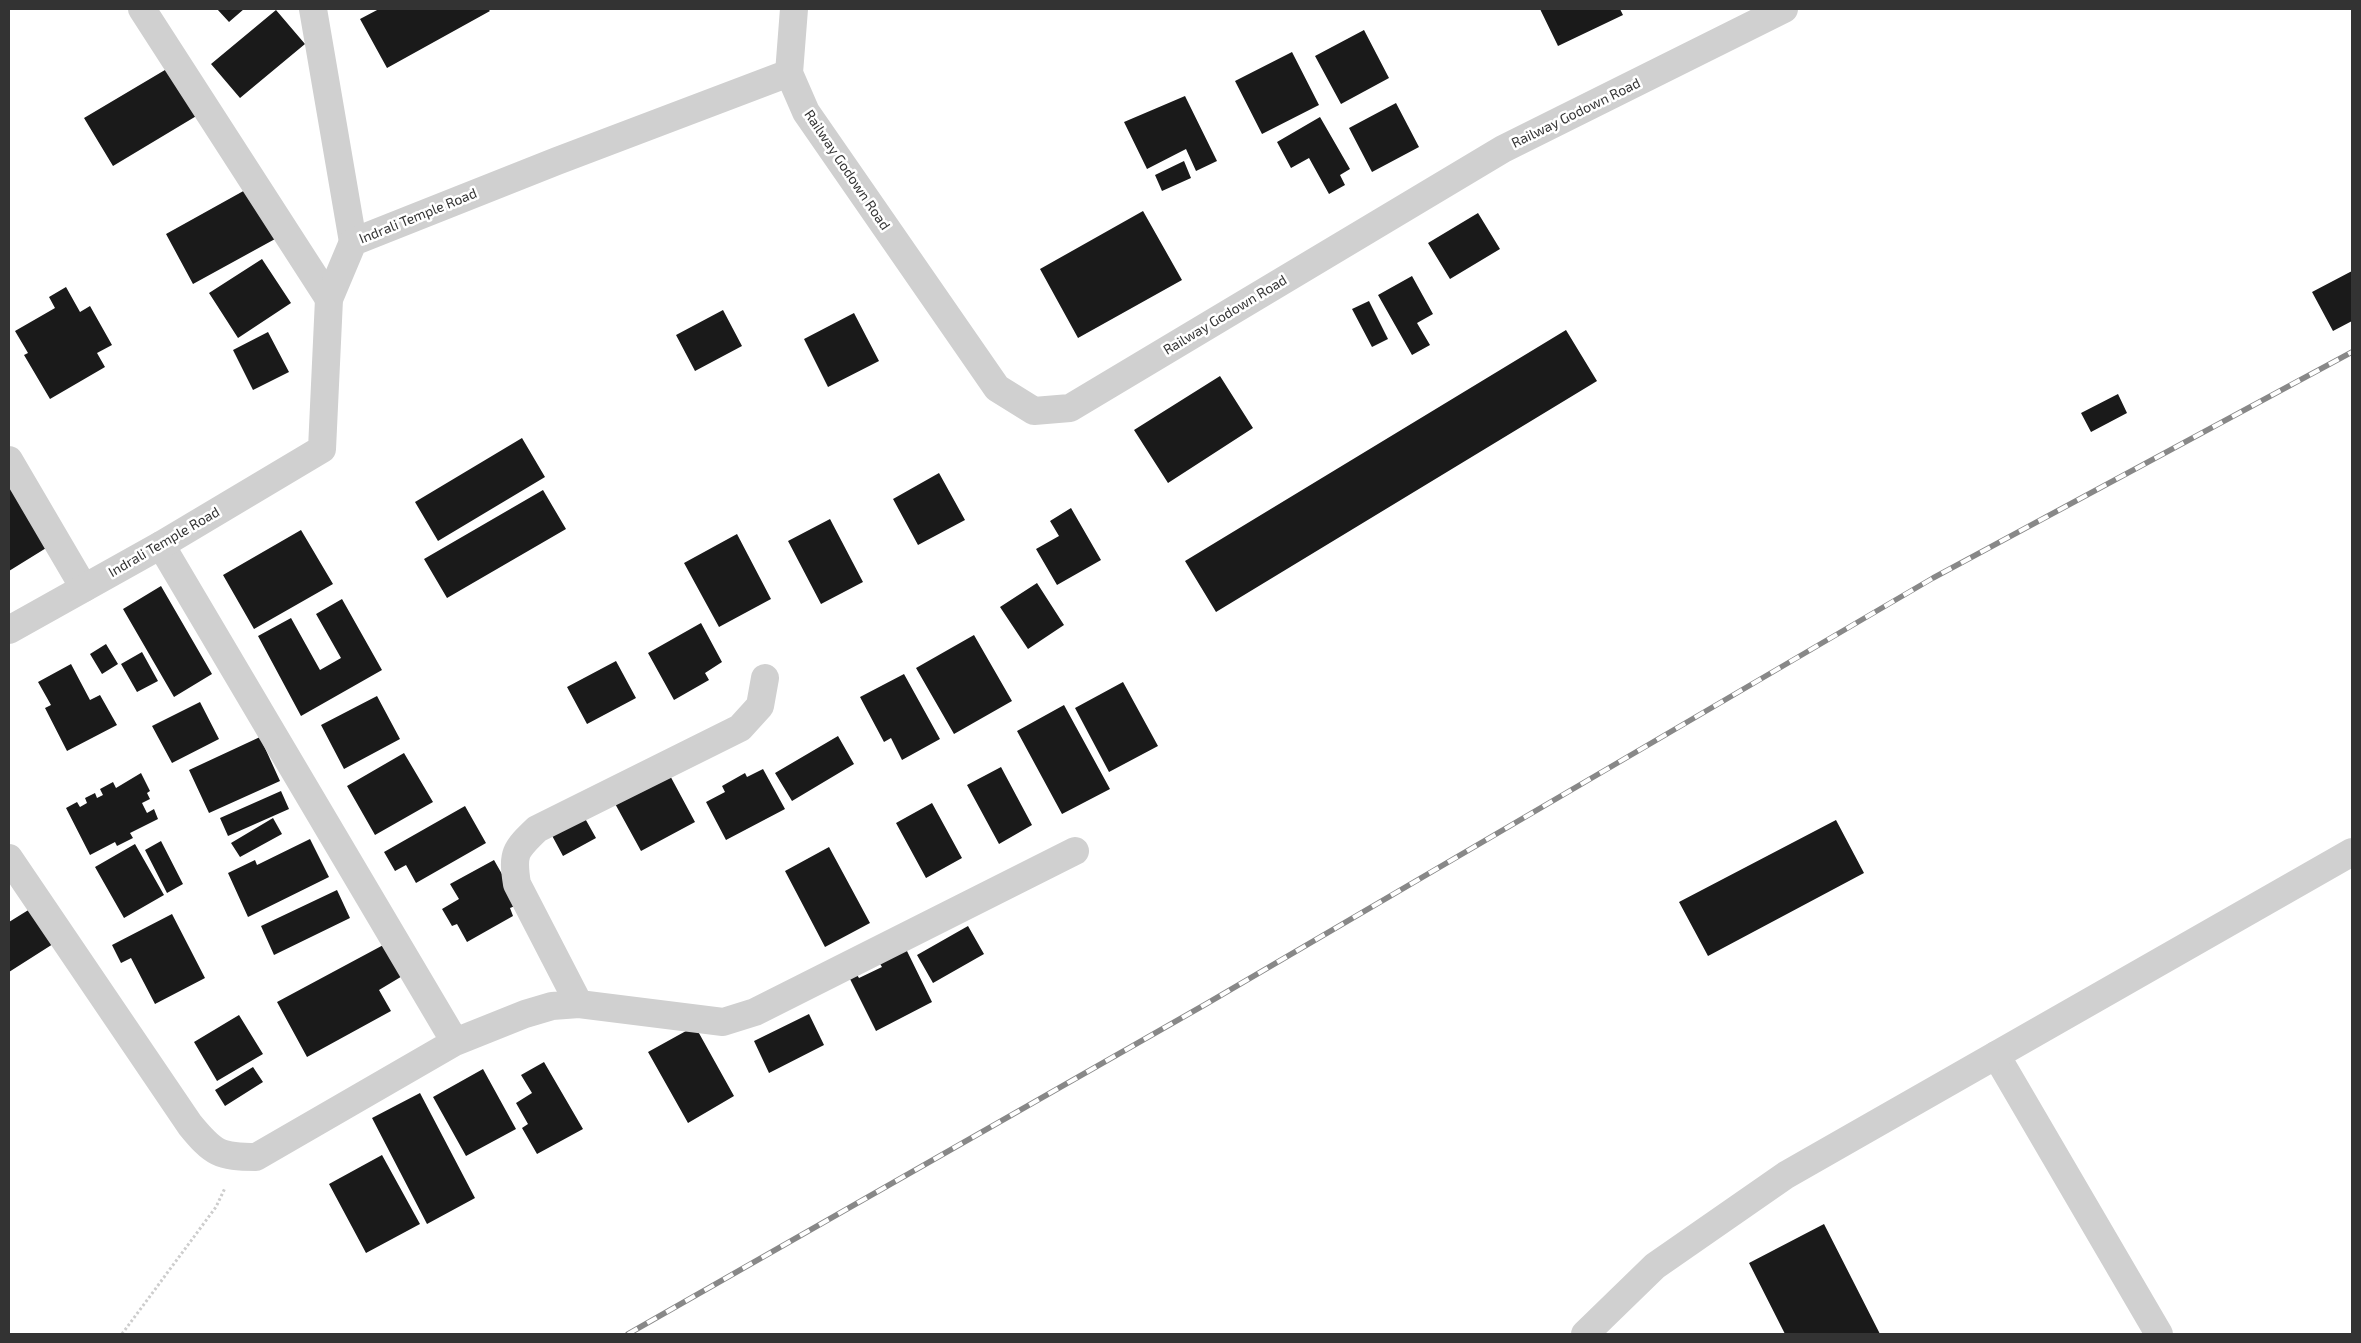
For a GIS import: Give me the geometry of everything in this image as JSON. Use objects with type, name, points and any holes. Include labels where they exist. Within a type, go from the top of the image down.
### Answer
[{"type":"street","points":[[142,9],[329,299]]},
{"type":"street","points":[[313,9],[353,242]]},
{"type":"street","points":[[789,73],[794,9]]},
{"type":"street","name":"Railway Godown Road","points":[[789,73],[806,112],[997,388],[1034,411],[1070,408],[1503,150],[1784,9]]},
{"type":"street","name":"Indrali Temple Road","points":[[9,630],[161,545],[322,449],[329,299],[353,242],[547,165],[789,73]]},
{"type":"street","points":[[9,460],[84,588]]},
{"type":"street","points":[[161,545],[455,1042]]},
{"type":"street","points":[[579,1004],[517,884],[514,864],[518,847],[537,829],[740,728],[760,706],[765,678]]},
{"type":"street","points":[[9,858],[190,1126],[210,1148],[234,1157],[256,1156],[455,1042],[525,1014],[552,1006],[579,1004],[723,1022],[755,1012],[1076,851]]},
{"type":"street","points":[[1585,1334],[1655,1266],[1786,1175],[2352,852]]},
{"type":"street","points":[[1996,1055],[2159,1334]]},
{"type":"path","points":[[122,1334],[216,1207],[234,1157]]},
{"type":"building","points":[[217,9],[244,9],[229,22]]},
{"type":"building","points":[[379,9],[488,9],[490,11],[387,68],[360,19]]},
{"type":"building","points":[[1540,9],[1620,9],[1623,15],[1558,46]]},
{"type":"building","points":[[276,10],[305,44],[240,98],[211,64]]},
{"type":"building","points":[[1364,30],[1389,78],[1341,104],[1315,56]]},
{"type":"building","points":[[1292,52],[1319,105],[1262,134],[1235,81]]},
{"type":"building","points":[[170,67],[198,115],[113,166],[84,118]]},
{"type":"building","points":[[1185,96],[1217,161],[1196,171],[1186,149],[1147,169],[1124,122]]},
{"type":"building","points":[[1396,103],[1419,147],[1372,172],[1349,128]]},
{"type":"building","points":[[1320,117],[1350,169],[1340,175],[1345,185],[1329,194],[1309,158],[1291,168],[1277,142]]},
{"type":"building","points":[[1184,161],[1191,178],[1162,191],[1155,175]]},
{"type":"building","points":[[247,189],[275,239],[193,284],[166,234]]},
{"type":"building","points":[[1143,211],[1182,280],[1078,338],[1040,269]]},
{"type":"building","points":[[1478,213],[1500,249],[1450,279],[1428,243]]},
{"type":"building","points":[[262,259],[291,303],[238,338],[209,293]]},
{"type":"building","points":[[2352,271],[2352,321],[2333,331],[2312,292]]},
{"type":"building","points":[[1412,276],[1433,314],[1417,323],[1430,345],[1412,355],[1378,295]]},
{"type":"building","points":[[66,287],[80,312],[90,306],[112,345],[97,353],[105,367],[50,399],[24,355],[28,353],[15,331],[55,308],[49,297]]},
{"type":"building","points":[[1369,301],[1388,339],[1372,347],[1352,309]]},
{"type":"building","points":[[723,310],[742,346],[695,371],[676,335]]},
{"type":"building","points":[[854,313],[879,361],[828,387],[804,339]]},
{"type":"building","points":[[1566,330],[1597,381],[1216,612],[1185,561]]},
{"type":"building","points":[[268,332],[289,372],[253,390],[233,350]]},
{"type":"building","points":[[1220,376],[1253,428],[1168,483],[1134,430]]},
{"type":"building","points":[[2118,394],[2127,413],[2091,432],[2081,413]]},
{"type":"building","points":[[522,438],[545,477],[438,541],[415,502]]},
{"type":"building","points":[[939,473],[965,520],[918,545],[893,499]]},
{"type":"building","points":[[9,476],[51,545],[9,571]]},
{"type":"building","points":[[543,490],[566,529],[447,598],[424,559]]},
{"type":"building","points":[[1071,508],[1101,560],[1057,585],[1036,549],[1059,536],[1050,521]]},
{"type":"building","points":[[830,519],[863,582],[821,604],[788,541]]},
{"type":"building","points":[[301,530],[333,584],[254,629],[223,575]]},
{"type":"building","points":[[737,534],[771,599],[719,627],[684,563]]},
{"type":"building","points":[[1037,583],[1064,625],[1028,649],[1000,607]]},
{"type":"building","points":[[161,586],[212,674],[174,697],[123,609]]},
{"type":"building","points":[[342,599],[382,670],[301,716],[258,636],[291,618],[320,670],[341,658],[316,614]]},
{"type":"building","points":[[701,623],[722,662],[705,673],[709,680],[674,700],[648,653]]},
{"type":"building","points":[[974,635],[1012,701],[954,734],[916,668]]},
{"type":"building","points":[[106,644],[118,664],[102,674],[90,654]]},
{"type":"building","points":[[142,652],[158,681],[137,692],[121,664]]},
{"type":"building","points":[[616,661],[636,698],[587,724],[567,687]]},
{"type":"building","points":[[71,664],[90,700],[100,695],[117,725],[67,751],[45,708],[51,705],[38,682]]},
{"type":"building","points":[[904,674],[940,739],[902,760],[891,738],[884,742],[860,697]]},
{"type":"building","points":[[1123,682],[1158,746],[1109,772],[1075,708]]},
{"type":"building","points":[[377,696],[400,739],[344,769],[321,725]]},
{"type":"building","points":[[200,702],[219,739],[172,763],[152,726]]},
{"type":"building","points":[[1064,705],[1110,789],[1062,814],[1017,731]]},
{"type":"building","points":[[838,736],[854,764],[792,801],[775,773]]},
{"type":"building","points":[[260,737],[280,781],[209,813],[189,770]]},
{"type":"building","points":[[404,753],[433,802],[375,835],[347,786]]},
{"type":"building","points":[[1001,767],[1032,825],[999,844],[967,785]]},
{"type":"building","points":[[763,769],[785,809],[726,840],[706,802],[725,792],[722,786],[745,773],[747,777]]},
{"type":"building","points":[[667,770],[695,822],[641,851],[613,800]]},
{"type":"building","points":[[141,773],[150,791],[147,793],[150,799],[142,803],[147,813],[154,809],[158,819],[130,833],[133,838],[117,846],[115,842],[90,855],[66,808],[77,802],[80,807],[87,803],[85,798],[95,793],[97,798],[103,795],[100,789],[113,782],[116,788]]},
{"type":"building","points":[[281,791],[289,809],[228,836],[220,818]]},
{"type":"building","points":[[932,803],[962,858],[926,878],[896,823]]},
{"type":"building","points":[[465,806],[486,843],[416,883],[406,865],[395,871],[384,852]]},
{"type":"building","points":[[582,813],[596,838],[563,856],[549,830]]},
{"type":"building","points":[[273,818],[282,834],[240,857],[231,843]]},
{"type":"building","points":[[1836,820],[1864,873],[1708,956],[1679,902]]},
{"type":"building","points":[[310,839],[329,877],[248,917],[228,873],[255,860],[257,865]]},
{"type":"building","points":[[161,841],[183,884],[167,893],[145,850]]},
{"type":"building","points":[[135,844],[164,895],[124,918],[95,867]]},
{"type":"building","points":[[829,847],[870,923],[825,947],[785,871]]},
{"type":"building","points":[[494,860],[515,897],[515,906],[510,908],[513,916],[467,942],[457,924],[452,926],[442,909],[459,899],[450,884]]},
{"type":"building","points":[[337,890],[350,918],[274,955],[261,926]]},
{"type":"building","points":[[30,909],[53,944],[9,972],[9,922]]},
{"type":"building","points":[[172,914],[205,978],[155,1004],[131,958],[121,963],[112,945]]},
{"type":"building","points":[[968,926],[984,954],[933,983],[917,955]]},
{"type":"building","points":[[387,943],[404,975],[379,990],[391,1011],[307,1057],[277,1002]]},
{"type":"building","points":[[906,949],[932,1002],[876,1031],[849,977],[856,973],[859,978],[882,967],[879,962]]},
{"type":"building","points":[[809,1014],[824,1045],[769,1073],[754,1041]]},
{"type":"building","points":[[239,1015],[263,1054],[217,1081],[194,1042]]},
{"type":"building","points":[[695,1026],[734,1096],[688,1123],[648,1052]]},
{"type":"building","points":[[544,1062],[583,1129],[537,1154],[522,1128],[528,1124],[516,1103],[532,1093],[521,1075]]},
{"type":"building","points":[[253,1067],[263,1082],[225,1106],[215,1090]]},
{"type":"building","points":[[483,1069],[516,1129],[466,1156],[433,1097]]},
{"type":"building","points":[[420,1093],[475,1198],[427,1224],[372,1118]]},
{"type":"building","points":[[382,1155],[420,1224],[366,1253],[329,1184]]},
{"type":"building","points":[[1824,1224],[1880,1334],[1785,1334],[1749,1263]]},
{"type":"railway","points":[[628,1334],[1206,1004],[1933,578],[2352,352]]}]
